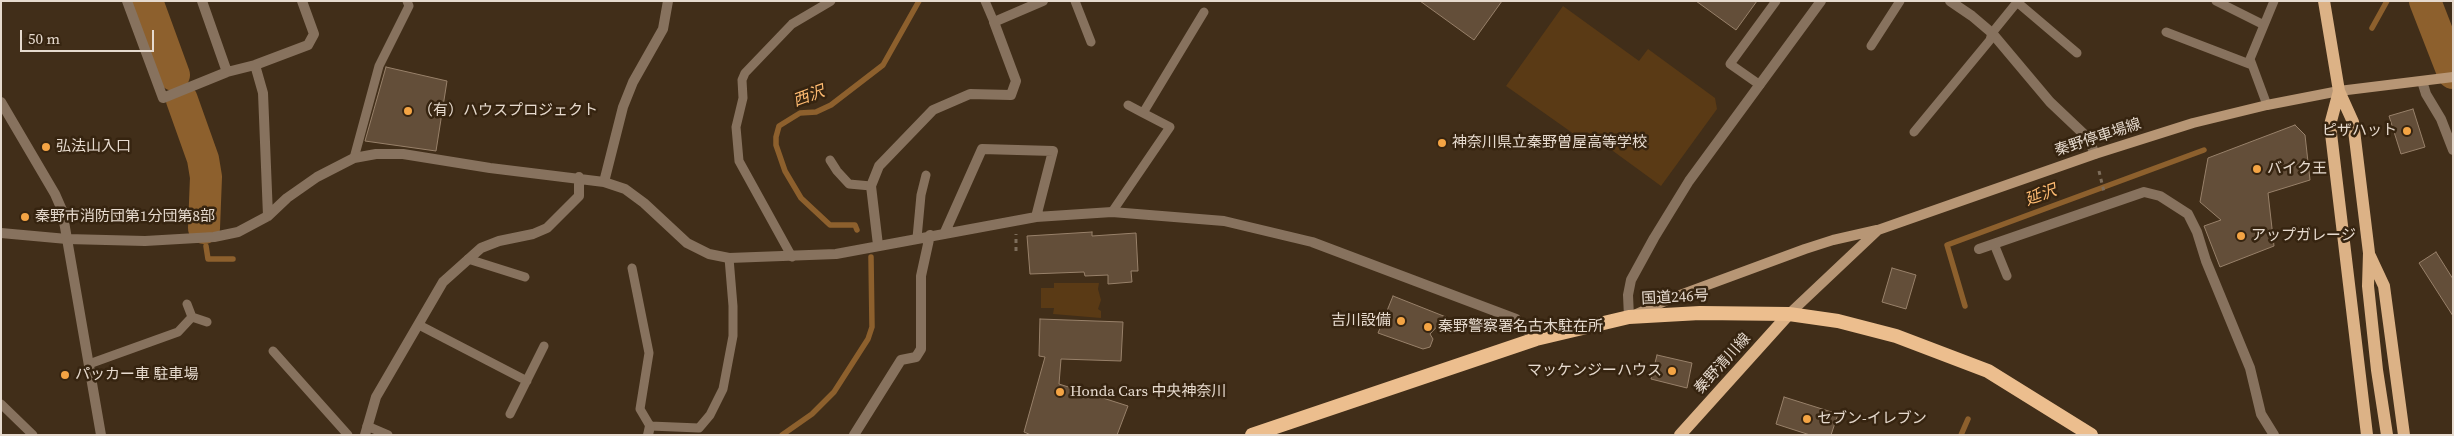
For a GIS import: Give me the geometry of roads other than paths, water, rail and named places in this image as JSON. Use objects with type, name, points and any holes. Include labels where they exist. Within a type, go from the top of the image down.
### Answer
[{"type":"highway","name":"国道246号","points":[[1252,435],[1536,339],[1629,317],[1700,312],[1789,314],[1838,321],[1896,336],[1988,371],[2090,435]]},
{"type":"main road","points":[[2324,1],[2339,91],[2352,122],[2369,253],[2368,286],[2387,435]]},
{"type":"main road","name":"秦野停車場線","points":[[1789,314],[1878,230],[2095,154],[2193,123],[2267,105],[2339,91],[2453,77]]},
{"type":"main road","points":[[2339,91],[2330,126],[2367,435]]},
{"type":"main road","points":[[1629,317],[1672,298],[1805,249],[1833,240],[1878,230]]},
{"type":"main road","points":[[2369,253],[2384,286],[2404,435]]},
{"type":"main road","name":"秦野清川線","points":[[1680,435],[1789,314]]},
{"type":"street","points":[[127,1],[163,98],[227,72],[255,65],[308,45],[314,34],[302,1]]},
{"type":"street","points":[[202,1],[227,72]]},
{"type":"street","points":[[604,182],[623,107],[633,82],[663,29],[668,1]]},
{"type":"street","points":[[878,245],[871,186],[879,166],[933,110],[970,94],[1012,95],[1016,81],[994,22],[1043,1]]},
{"type":"street","points":[[1629,317],[1628,294],[1631,280],[1654,238],[1690,181],[1821,1]]},
{"type":"street","points":[[1950,1],[1992,33],[2050,102],[2088,138],[2095,154]]},
{"type":"street","points":[[255,65],[263,93],[268,216]]},
{"type":"street","points":[[2426,80],[2426,94],[2441,120],[2453,150]]},
{"type":"street","points":[[1,102],[55,194],[62,210],[100,435]]},
{"type":"street","points":[[945,232],[982,149],[1053,151],[1036,217]]},
{"type":"street","points":[[1,233],[67,239],[145,241],[214,237],[238,232],[268,216],[287,198],[317,177],[354,158],[376,154],[403,154],[490,168],[579,177],[604,182],[624,189],[644,203],[687,244],[709,254],[729,258],[836,254],[945,232],[1036,217],[1112,212],[1224,220],[1312,242],[1516,319],[1536,339]]},
{"type":"street","points":[[366,430],[376,397],[443,282],[481,248],[499,241],[533,234],[547,228],[579,196],[579,177]]},
{"type":"street","points":[[1979,249],[2144,192],[2160,196],[2188,214],[2197,232],[2206,261],[2250,368],[2261,414],[2274,435]]},
{"type":"street","points":[[854,435],[901,360],[916,356],[921,349],[921,276],[930,235]]},
{"type":"lane","points":[[354,158],[379,66],[409,6],[407,1]]},
{"type":"lane","points":[[792,257],[739,161],[736,127],[743,98],[742,80],[745,74],[792,24],[831,1]]},
{"type":"lane","points":[[985,1],[994,22]]},
{"type":"lane","points":[[1075,1],[1091,42]]},
{"type":"lane","points":[[1760,85],[1730,64],[1776,1]]},
{"type":"lane","points":[[1871,46],[1900,1]]},
{"type":"lane","points":[[2216,1],[2264,25]]},
{"type":"lane","points":[[2267,105],[2250,59],[2274,1]]},
{"type":"lane","points":[[1914,132],[1990,40],[1992,33],[2018,2],[2077,53]]},
{"type":"lane","points":[[1143,113],[1204,12]]},
{"type":"lane","points":[[2166,32],[2252,65]]},
{"type":"lane","points":[[1112,212],[1170,127],[1128,104]]},
{"type":"lane","points":[[830,160],[837,171],[850,184],[871,186]]},
{"type":"lane","points":[[917,238],[921,196],[926,175]]},
{"type":"lane","points":[[1994,244],[2007,276]]},
{"type":"lane","points":[[632,268],[649,353],[640,409],[649,430],[698,428],[710,415],[722,389],[732,336],[733,306],[729,258]]},
{"type":"lane","points":[[468,259],[525,277]]},
{"type":"lane","points":[[187,304],[192,317],[206,322]]},
{"type":"lane","points":[[89,364],[178,332],[192,317]]},
{"type":"lane","points":[[419,325],[527,381]]},
{"type":"lane","points":[[510,414],[544,346]]},
{"type":"lane","points":[[273,351],[348,435]]},
{"type":"lane","points":[[1,404],[33,435]]},
{"type":"lane","points":[[366,430],[388,435]]},
{"type":"waterway","points":[[147,1],[174,75]]},
{"type":"waterway","name":"西沢","points":[[857,230],[855,225],[830,225],[801,198],[785,171],[776,145],[776,137],[779,126],[800,113],[816,112],[831,105],[883,65],[919,1]]},
{"type":"waterway","name":"延沢","points":[[2372,28],[2387,1]]},
{"type":"waterway","points":[[2425,1],[2453,73]]},
{"type":"waterway","points":[[182,100],[203,159],[206,177],[204,228]]},
{"type":"waterway","name":"延沢","points":[[1965,306],[1947,245],[2204,150]]},
{"type":"waterway","points":[[206,246],[208,259],[233,259]]},
{"type":"waterway","name":"西沢","points":[[782,435],[812,414],[834,392],[868,339],[872,327],[871,257]]},
{"type":"waterway","name":"延沢","points":[[1961,435],[1968,419]]},
{"type":"place","name":"（有）ハウスプロジェクト","points":[[408,111]]},
{"type":"place","name":"ピザハット","points":[[2407,131]]},
{"type":"place","name":"神奈川県立秦野曽屋高等学校","points":[[1442,143]]},
{"type":"place","name":"弘法山入口","points":[[46,147]]},
{"type":"place","name":"バイク王","points":[[2257,169]]},
{"type":"place","name":"秦野市消防団第1分団第8部","points":[[25,217]]},
{"type":"place","name":"アップガレージ","points":[[2241,236]]},
{"type":"place","name":"吉川設備","points":[[1401,321]]},
{"type":"place","name":"秦野警察署名古木駐在所","points":[[1428,327]]},
{"type":"place","name":"マッケンジーハウス","points":[[1672,371]]},
{"type":"place","name":"パッカー車 駐車場","points":[[65,375]]},
{"type":"place","name":"Honda Cars 中央神奈川","points":[[1060,392]]},
{"type":"place","name":"セブン-イレブン","points":[[1807,419]]}]
